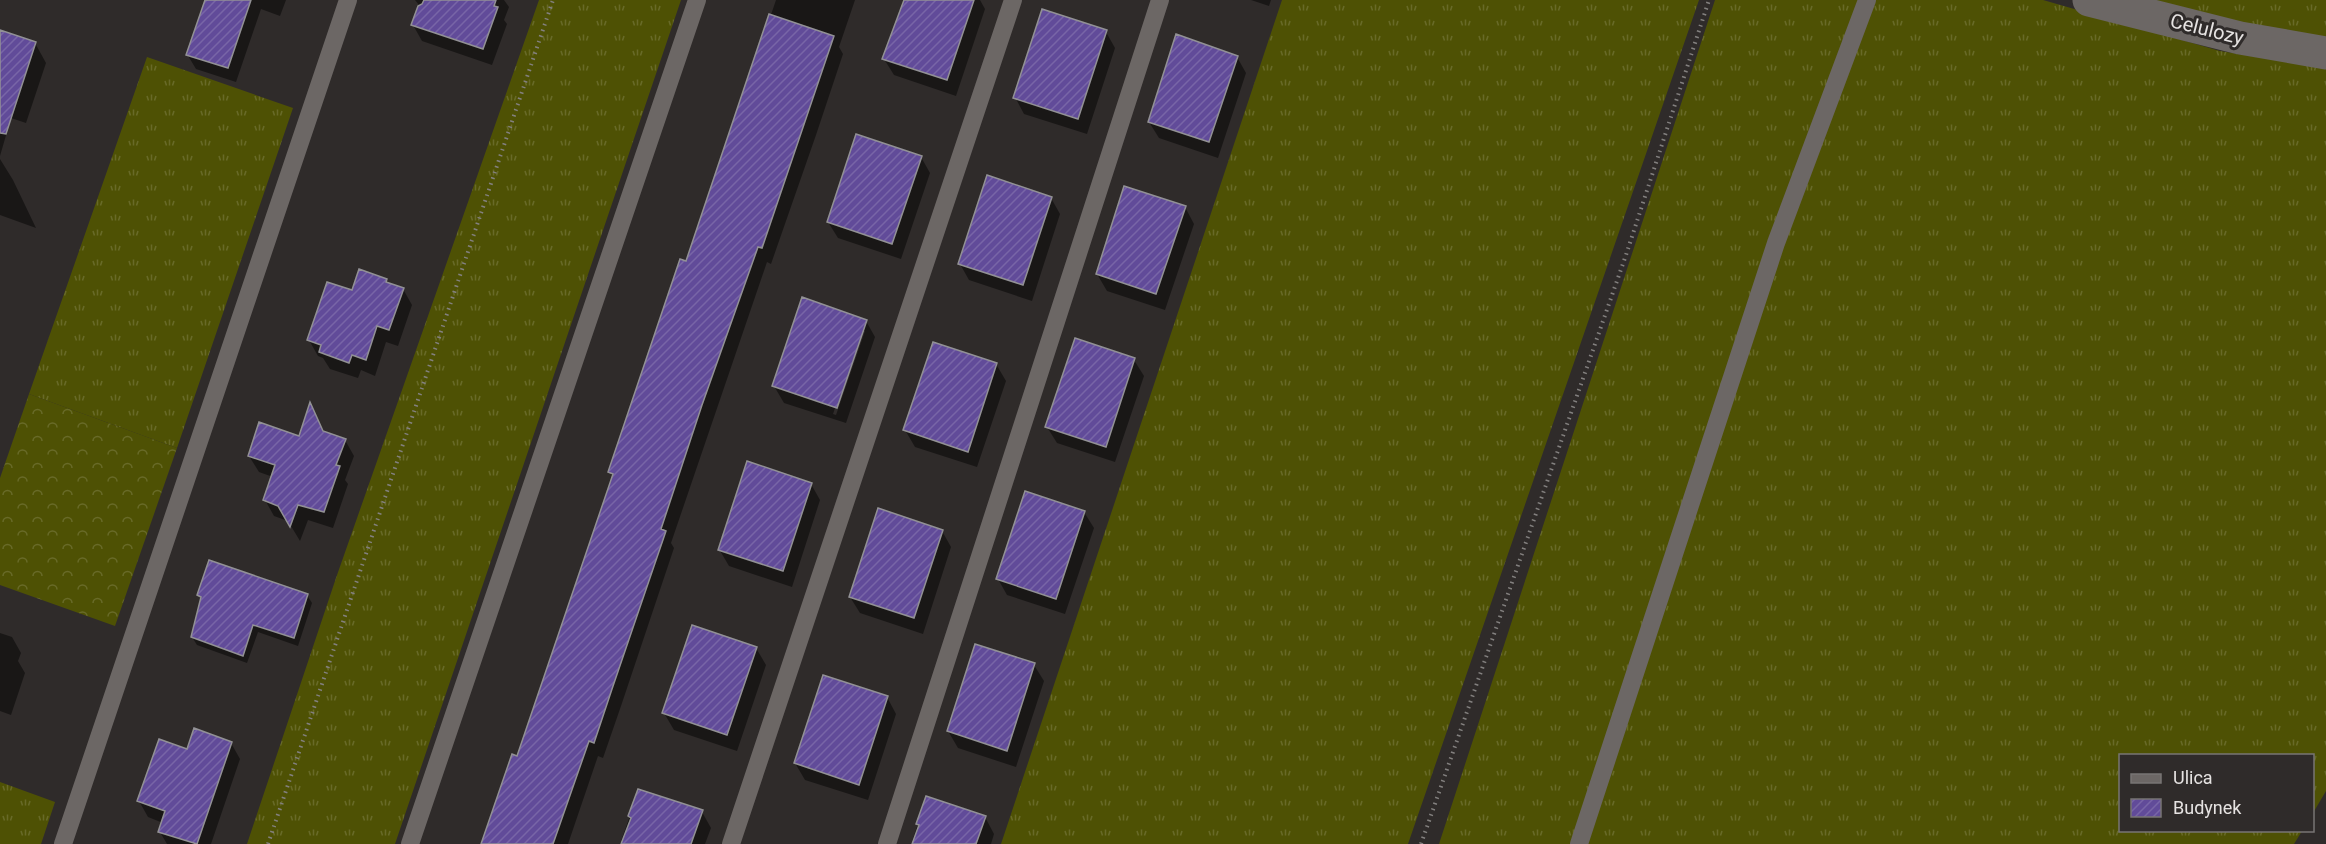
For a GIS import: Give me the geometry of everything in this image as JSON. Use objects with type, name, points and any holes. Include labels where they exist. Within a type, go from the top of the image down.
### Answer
[{"type":"street","name":"Celulozy","points":[[2089,0],[2240,38],[2326,52]]},
{"type":"lane","points":[[63,844],[348,0]]},
{"type":"lane","points":[[410,844],[697,0]]},
{"type":"lane","points":[[731,844],[1013,0]]},
{"type":"lane","points":[[887,844],[1160,0]]},
{"type":"lane","points":[[1579,844],[1776,243],[1866,0]]},
{"type":"path","points":[[268,844],[553,0]]},
{"type":"path","points":[[1421,844],[1626,255],[1709,0]]},
{"type":"green space","points":[[539,0],[681,0],[395,844],[247,844],[336,578]]},
{"type":"green space","points":[[1282,0],[1699,0],[1408,844],[1001,844]]},
{"type":"green space","points":[[1715,0],[2043,0],[2220,51],[2326,68],[2326,791],[2314,811],[2314,754],[2119,754],[2119,832],[2301,832],[2294,844],[1439,844]]},
{"type":"green space","points":[[2150,0],[2326,0],[2326,39],[2186,15]]},
{"type":"green space","points":[[147,57],[293,108],[177,448],[29,394]]},
{"type":"green space","points":[[29,394],[177,448],[115,626],[0,585],[0,478]]},
{"type":"green space","points":[[0,782],[55,802],[41,844],[0,844]]},
{"type":"building","points":[[205,0],[251,0],[228,68],[186,55]]},
{"type":"building","points":[[424,0],[496,0],[494,6],[498,7],[483,49],[411,25],[418,6]]},
{"type":"building","points":[[904,0],[974,0],[947,80],[882,59]]},
{"type":"building","points":[[1042,9],[1107,30],[1078,119],[1013,98]]},
{"type":"building","points":[[769,14],[834,36],[762,248],[758,247],[702,405],[661,529],[666,531],[594,743],[589,741],[553,844],[481,844],[512,754],[517,756],[613,474],[608,472],[680,259],[686,261]]},
{"type":"building","points":[[0,30],[36,42],[6,134],[0,133]]},
{"type":"building","points":[[1176,34],[1238,56],[1209,142],[1148,122]]},
{"type":"building","points":[[856,134],[922,156],[892,244],[827,222]]},
{"type":"building","points":[[987,175],[1052,197],[1023,285],[958,264]]},
{"type":"building","points":[[1124,186],[1186,206],[1156,294],[1096,274]]},
{"type":"building","points":[[359,269],[404,288],[389,330],[377,326],[366,360],[352,355],[349,363],[319,352],[321,345],[307,340],[327,282],[352,290]]},
{"type":"building","points":[[802,297],[867,320],[837,408],[772,386]]},
{"type":"building","points":[[1075,338],[1135,358],[1106,447],[1045,427]]},
{"type":"building","points":[[933,342],[997,363],[968,452],[903,430]]},
{"type":"building","points":[[310,402],[323,431],[346,439],[336,465],[340,466],[324,512],[298,505],[290,527],[278,506],[263,500],[275,465],[248,456],[259,422],[299,436]]},
{"type":"building","points":[[747,461],[812,483],[783,571],[718,550]]},
{"type":"building","points":[[1025,491],[1085,511],[1056,599],[996,579]]},
{"type":"building","points":[[878,508],[943,530],[914,618],[849,597]]},
{"type":"building","points":[[209,560],[308,594],[294,638],[253,625],[243,656],[191,637],[201,597],[197,595]]},
{"type":"building","points":[[692,625],[757,647],[727,735],[662,713]]},
{"type":"building","points":[[975,644],[1035,663],[1007,751],[947,731]]},
{"type":"building","points":[[823,675],[888,696],[859,785],[794,763]]},
{"type":"building","points":[[194,728],[232,742],[197,844],[158,832],[165,811],[137,801],[159,739],[187,749]]},
{"type":"building","points":[[638,789],[703,810],[691,844],[621,844],[631,818],[628,816]]},
{"type":"building","points":[[926,796],[986,816],[976,844],[912,844]]}]
